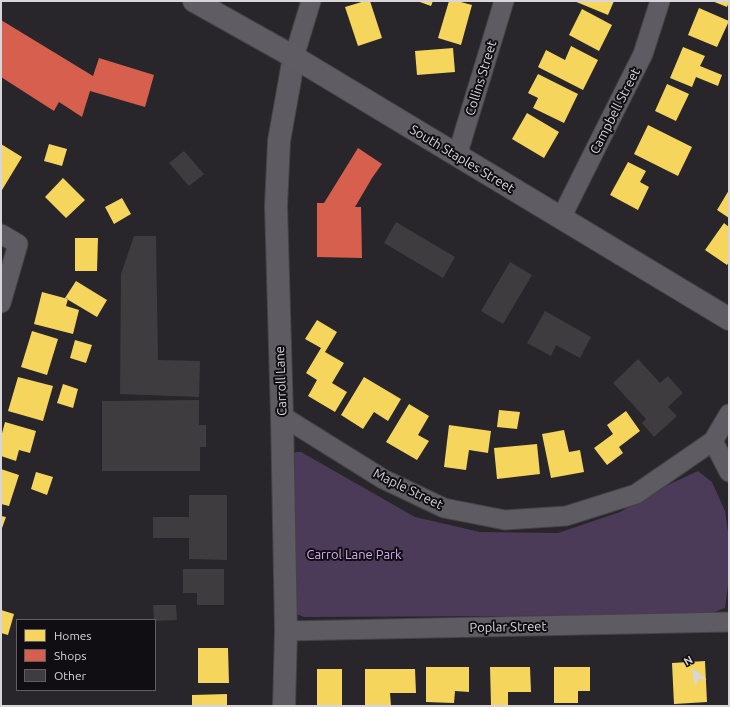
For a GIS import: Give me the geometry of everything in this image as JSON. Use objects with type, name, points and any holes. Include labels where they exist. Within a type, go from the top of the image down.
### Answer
[{"type":"main road","name":"South Staples Street","points":[[194,1],[294,57],[729,319]]},
{"type":"street","points":[[294,57],[311,1]]},
{"type":"street","name":"Collins Street","points":[[457,156],[504,1]]},
{"type":"street","name":"Campbell Street","points":[[561,218],[643,54],[660,1]]},
{"type":"street","name":"Carroll Lane","points":[[284,706],[286,631],[276,206],[279,141],[294,57]]},
{"type":"street","points":[[1,234],[18,244],[1,303]]},
{"type":"street","name":"Maple Street","points":[[282,416],[383,479],[444,508],[505,520],[566,516],[636,494],[713,441],[729,414]]},
{"type":"street","points":[[713,441],[729,472]]},
{"type":"street","name":"Poplar Street","points":[[286,631],[729,622]]},
{"type":"green space","name":"Carrol Lane Park","points":[[296,452],[301,452],[415,517],[480,532],[558,533],[620,512],[668,485],[698,471],[712,482],[725,511],[729,539],[729,577],[725,608],[706,615],[304,617],[294,613],[290,457]]},
{"type":"building: Homes","points":[[370,1],[382,38],[358,46],[345,7]]},
{"type":"building: Homes","points":[[417,1],[433,1],[431,6]]},
{"type":"building: Homes","points":[[449,1],[457,1],[472,5],[461,45],[438,38]]},
{"type":"building: Homes","points":[[574,1],[614,1],[608,15]]},
{"type":"building: Homes","points":[[712,1],[729,1],[729,2],[727,7]]},
{"type":"building: Homes","points":[[699,8],[729,21],[717,47],[688,35]]},
{"type":"building: Homes","points":[[582,9],[612,25],[599,51],[569,35]]},
{"type":"building: Homes","points":[[571,46],[598,60],[583,90],[538,67],[546,50],[565,60]]},
{"type":"building: Homes","points":[[683,47],[705,56],[700,66],[722,75],[718,86],[696,77],[692,87],[670,78]]},
{"type":"building: Homes","points":[[453,48],[455,72],[417,75],[415,51]]},
{"type":"building: Homes","points":[[538,74],[578,94],[564,123],[533,108],[538,98],[528,93]]},
{"type":"building: Homes","points":[[667,84],[689,94],[676,121],[655,111]]},
{"type":"building: Homes","points":[[527,113],[559,132],[544,158],[512,139]]},
{"type":"building: Homes","points":[[648,125],[692,147],[678,176],[634,154]]},
{"type":"building: Homes","points":[[1,144],[22,157],[2,190],[1,190]]},
{"type":"building: Homes","points":[[49,144],[67,149],[62,166],[44,161]]},
{"type":"building: Homes","points":[[628,162],[646,171],[640,182],[649,187],[638,210],[610,195]]},
{"type":"building: Homes","points":[[63,178],[85,200],[66,218],[45,197]]},
{"type":"building: Homes","points":[[729,190],[729,218],[717,210]]},
{"type":"building: Homes","points":[[122,198],[131,214],[114,224],[105,207]]},
{"type":"building: Homes","points":[[724,223],[729,227],[729,262],[727,265],[705,250]]},
{"type":"building: Homes","points":[[75,238],[98,238],[97,271],[75,271]]},
{"type":"building: Homes","points":[[76,281],[107,300],[97,317],[65,298]]},
{"type":"building: Homes","points":[[42,292],[68,299],[66,306],[79,310],[73,334],[34,324]]},
{"type":"building: Homes","points":[[317,320],[337,332],[325,352],[344,363],[332,383],[347,392],[335,412],[308,396],[317,380],[306,373],[321,348],[305,339]]},
{"type":"building: Homes","points":[[32,331],[58,339],[47,375],[21,367]]},
{"type":"building: Homes","points":[[75,340],[92,345],[86,363],[70,358]]},
{"type":"building: Homes","points":[[18,377],[53,386],[43,421],[8,411]]},
{"type":"building: Homes","points":[[364,377],[401,399],[388,421],[374,412],[363,429],[341,415]]},
{"type":"building: Homes","points":[[63,384],[78,389],[73,408],[57,403]]},
{"type":"building: Homes","points":[[409,404],[429,416],[418,435],[429,441],[417,460],[386,442]]},
{"type":"building: Homes","points":[[499,410],[520,412],[517,429],[497,427]]},
{"type":"building: Homes","points":[[626,411],[640,431],[619,447],[623,453],[607,465],[594,448],[613,434],[607,425]]},
{"type":"building: Homes","points":[[5,422],[36,431],[30,453],[19,450],[16,461],[1,456],[1,437]]},
{"type":"building: Homes","points":[[449,425],[491,431],[488,453],[469,450],[466,470],[444,467]]},
{"type":"building: Homes","points":[[564,430],[569,452],[580,450],[584,472],[551,478],[542,434]]},
{"type":"building: Homes","points":[[537,444],[540,474],[497,479],[494,448]]},
{"type":"building: Homes","points":[[1,469],[19,475],[9,506],[1,504]]},
{"type":"building: Homes","points":[[36,472],[53,477],[47,495],[31,489]]},
{"type":"building: Homes","points":[[1,516],[6,517],[1,531]]},
{"type":"building: Homes","points":[[1,610],[14,614],[8,635],[1,633]]},
{"type":"building: Homes","points":[[198,648],[228,648],[229,683],[198,683]]},
{"type":"building: Homes","points":[[705,661],[707,702],[674,704],[672,663]]},
{"type":"building: Homes","points":[[426,667],[469,667],[469,692],[455,691],[454,703],[426,702]]},
{"type":"building: Homes","points":[[490,667],[530,667],[531,692],[508,692],[508,705],[491,705]]},
{"type":"building: Homes","points":[[554,667],[590,667],[590,691],[578,691],[578,703],[554,703]]},
{"type":"building: Homes","points":[[317,669],[342,669],[342,706],[317,706]]},
{"type":"building: Homes","points":[[365,669],[415,669],[416,693],[390,693],[391,706],[365,706]]},
{"type":"building: Homes","points":[[227,694],[227,706],[192,706],[192,695]]},
{"type":"building: Shops","points":[[1,20],[93,76],[99,58],[154,75],[145,107],[90,91],[82,117],[59,102],[54,111],[1,77]]},
{"type":"building: Shops","points":[[358,148],[382,164],[355,207],[361,207],[362,258],[317,257],[317,203],[324,203]]},
{"type":"building: Other","points":[[184,151],[204,174],[189,186],[169,163]]},
{"type":"building: Other","points":[[396,222],[455,257],[443,278],[384,243]]},
{"type":"building: Other","points":[[134,236],[156,236],[158,360],[200,361],[199,397],[120,394],[121,274]]},
{"type":"building: Other","points":[[510,262],[532,275],[503,324],[481,311]]},
{"type":"building: Other","points":[[545,311],[591,337],[580,358],[556,345],[551,356],[527,343]]},
{"type":"building: Other","points":[[638,359],[660,383],[668,376],[683,393],[668,407],[677,416],[654,437],[642,423],[646,419],[613,383]]},
{"type":"building: Other","points":[[199,400],[199,425],[206,425],[206,447],[200,447],[200,471],[102,471],[102,401]]},
{"type":"building: Other","points":[[189,495],[227,495],[227,560],[189,559],[189,538],[153,538],[153,517],[189,517]]},
{"type":"building: Other","points":[[183,569],[224,569],[224,605],[197,605],[197,593],[183,593]]},
{"type":"building: Other","points":[[153,605],[176,605],[177,620],[156,621],[156,619],[154,619]]}]
